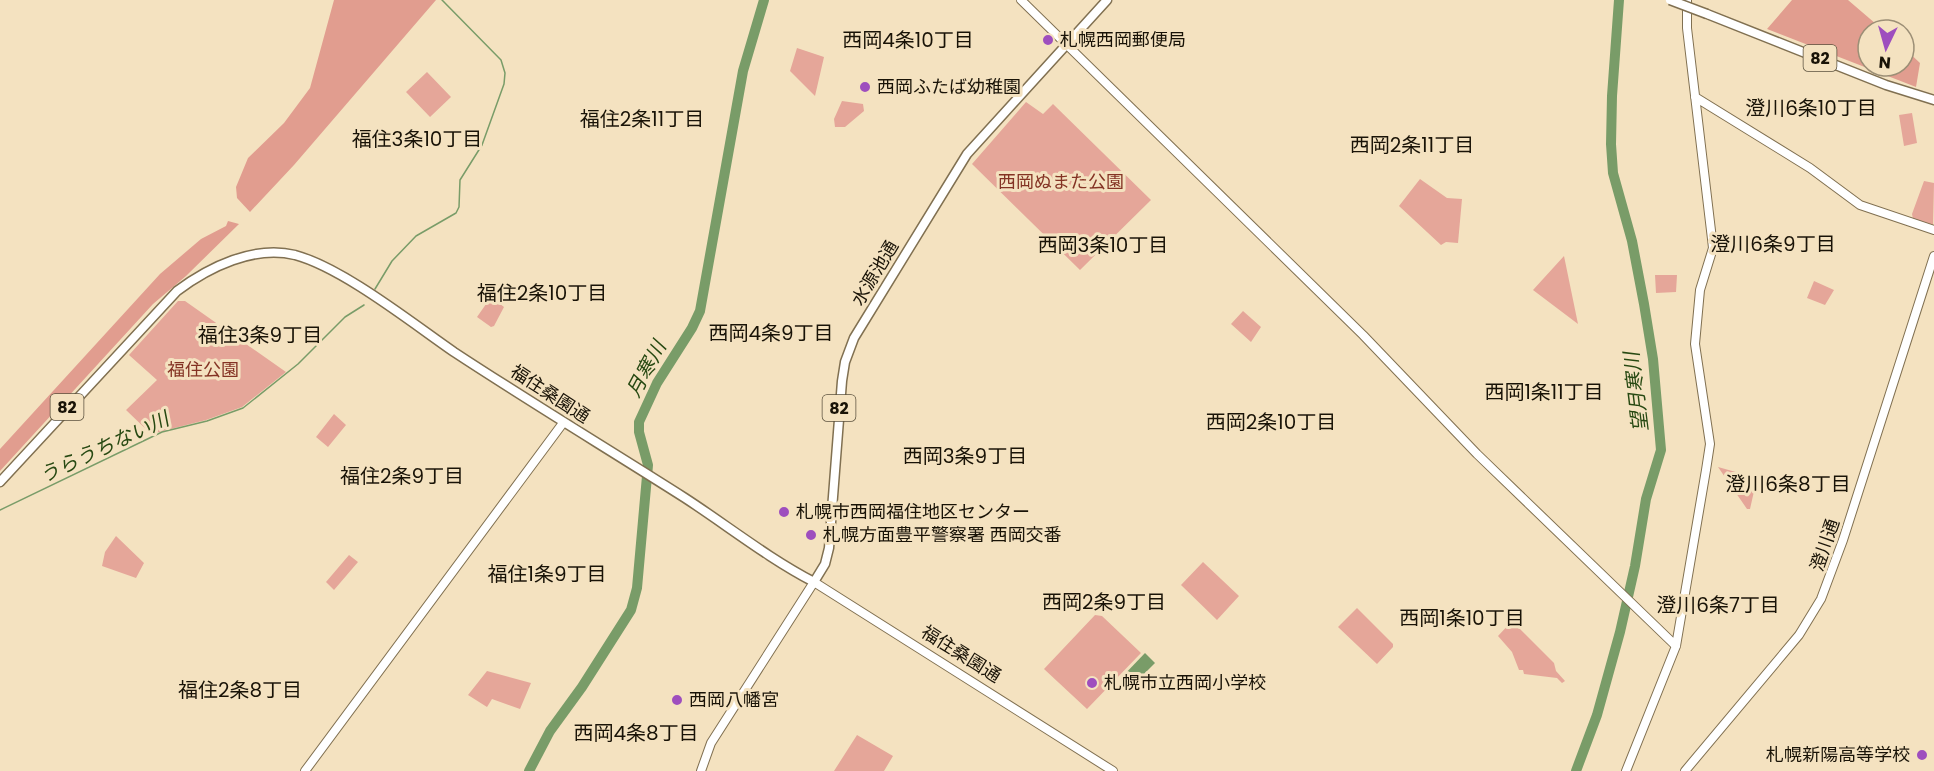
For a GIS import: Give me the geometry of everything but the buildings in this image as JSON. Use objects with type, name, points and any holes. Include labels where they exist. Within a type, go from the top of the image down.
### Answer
[{"type":"main road","name":"水源池通","points":[[814,582],[825,564],[830,548],[844,362],[854,338],[967,154],[1107,0]]},
{"type":"main road","name":"82","points":[[1670,0],[1886,85],[1934,99]]},
{"type":"main road","name":"福住桑園通","points":[[0,482],[177,291],[211,269],[260,253],[294,255],[332,272],[563,423],[716,518],[747,542],[814,582]]},
{"type":"street","points":[[1021,0],[1676,646]]},
{"type":"street","points":[[1626,771],[1676,646],[1710,444],[1695,344],[1700,290],[1713,248],[1687,28],[1687,0]]},
{"type":"street","points":[[1695,97],[1810,168],[1860,205],[1934,230]]},
{"type":"street","name":"澄川通","points":[[1685,771],[1808,623],[1828,584],[1934,256]]},
{"type":"street","points":[[305,771],[563,423]]},
{"type":"street","name":"水源池通","points":[[701,771],[711,743],[814,582]]},
{"type":"street","name":"福住桑園通","points":[[814,582],[1113,771]]},
{"type":"green space","points":[[797,48],[824,57],[815,96],[790,71]]},
{"type":"green space","points":[[427,72],[451,97],[430,117],[406,92]]},
{"type":"green space","points":[[842,101],[863,104],[864,111],[845,127],[835,127],[834,119]]},
{"type":"green space","name":"西岡ぬまた公園","points":[[1026,102],[1043,114],[1053,104],[1151,200],[1080,270],[972,164]]},
{"type":"green space","points":[[1912,113],[1917,143],[1904,146],[1899,115]]},
{"type":"green space","points":[[1420,179],[1447,198],[1462,199],[1458,243],[1446,242],[1441,245],[1399,206]]},
{"type":"green space","points":[[1924,181],[1934,183],[1933,225],[1913,219],[1912,214]]},
{"type":"green space","points":[[1564,256],[1578,324],[1533,290]]},
{"type":"green space","points":[[1655,275],[1677,275],[1676,292],[1656,293]]},
{"type":"green space","points":[[1814,281],[1834,290],[1825,305],[1807,298]]},
{"type":"green space","points":[[491,297],[504,307],[494,326],[491,327],[477,317]]},
{"type":"green space","name":"福住公園","points":[[178,301],[185,301],[286,372],[242,407],[206,420],[151,434],[126,410],[157,380],[129,355]]},
{"type":"green space","points":[[1243,311],[1261,327],[1251,342],[1231,324]]},
{"type":"green space","points":[[334,414],[346,425],[328,447],[316,437]]},
{"type":"green space","points":[[1718,467],[1757,478],[1750,509],[1747,509]]},
{"type":"green space","points":[[116,536],[144,563],[136,578],[102,566],[105,552]]},
{"type":"green space","points":[[349,555],[358,562],[334,590],[326,582]]},
{"type":"green space","points":[[1203,562],[1239,596],[1217,620],[1181,585]]},
{"type":"green space","points":[[1357,608],[1393,644],[1393,647],[1377,664],[1338,627]]},
{"type":"green space","points":[[1095,615],[1102,616],[1141,653],[1087,709],[1044,669]]},
{"type":"green space","points":[[1512,621],[1554,663],[1556,671],[1565,681],[1562,683],[1557,678],[1524,674],[1523,670],[1519,670],[1512,652],[1498,636]]},
{"type":"green space","points":[[487,671],[531,683],[520,709],[492,699],[487,707],[468,695]]},
{"type":"green space","points":[[857,735],[893,756],[884,771],[834,771]]},
{"type":"shaded area","points":[[334,0],[436,0],[294,165],[250,212],[237,198],[236,187],[248,158],[284,123],[310,88]]},
{"type":"shaded area","points":[[1792,0],[1848,0],[1869,18],[1856,18],[1856,64],[1767,29]]},
{"type":"shaded area","points":[[1916,59],[1920,63],[1916,87],[1893,78],[1916,78]]},
{"type":"shaded area","points":[[228,221],[239,224],[186,276],[153,304],[0,471],[0,449],[160,274],[201,239],[226,226]]},
{"type":"shaded area","points":[[1145,653],[1155,663],[1132,686],[1122,677]]},
{"type":"waterway","name":"うらうちない川","points":[[375,289],[392,261],[416,236],[456,213],[459,207],[460,180],[482,145],[504,84],[505,73],[501,60],[442,0]]},
{"type":"waterway","name":"月寒川","points":[[529,771],[550,731],[582,687],[631,610],[637,588],[648,465],[639,432],[639,422],[657,383],[692,328],[700,311],[743,71],[764,0]]},
{"type":"waterway","name":"望月寒川","points":[[1576,771],[1597,715],[1620,632],[1635,566],[1646,499],[1661,450],[1653,359],[1644,304],[1632,241],[1613,173],[1612,96],[1619,0]]},
{"type":"waterway","name":"うらうちない川","points":[[0,510],[162,432],[207,421],[243,408],[298,364],[345,317],[364,305]]},
{"type":"place","name":"札幌西岡郵便局","points":[[1048,40]]},
{"type":"place","name":"西岡ふたば幼稚園","points":[[865,87]]},
{"type":"place","name":"札幌市西岡福住地区センター","points":[[784,512]]},
{"type":"place","name":"札幌方面豊平警察署 西岡交番","points":[[811,535]]},
{"type":"place","name":"札幌市立西岡小学校","points":[[1092,683]]},
{"type":"place","name":"西岡八幡宮","points":[[677,700]]},
{"type":"place","name":"札幌新陽高等学校","points":[[1922,755]]},
{"type":"district","name":"西岡4条10丁目","points":[[908,40]]},
{"type":"district","name":"澄川6条10丁目","points":[[1811,108]]},
{"type":"district","name":"福住2条11丁目","points":[[642,119]]},
{"type":"district","name":"福住3条10丁目","points":[[417,139]]},
{"type":"district","name":"西岡2条11丁目","points":[[1412,145]]},
{"type":"district","name":"澄川6条9丁目","points":[[1773,244]]},
{"type":"district","name":"西岡3条10丁目","points":[[1103,245]]},
{"type":"district","name":"福住2条10丁目","points":[[542,293]]},
{"type":"district","name":"西岡4条9丁目","points":[[771,333]]},
{"type":"district","name":"福住3条9丁目","points":[[260,335]]},
{"type":"district","name":"西岡1条11丁目","points":[[1544,392]]},
{"type":"district","name":"西岡2条10丁目","points":[[1271,422]]},
{"type":"district","name":"西岡3条9丁目","points":[[965,456]]},
{"type":"district","name":"福住2条9丁目","points":[[402,476]]},
{"type":"district","name":"澄川6条8丁目","points":[[1788,484]]},
{"type":"district","name":"福住1条9丁目","points":[[547,574]]},
{"type":"district","name":"西岡2条9丁目","points":[[1104,602]]},
{"type":"district","name":"澄川6条7丁目","points":[[1718,605]]},
{"type":"district","name":"西岡1条10丁目","points":[[1462,618]]},
{"type":"district","name":"福住2条8丁目","points":[[240,690]]},
{"type":"district","name":"西岡4条8丁目","points":[[636,733]]}]
